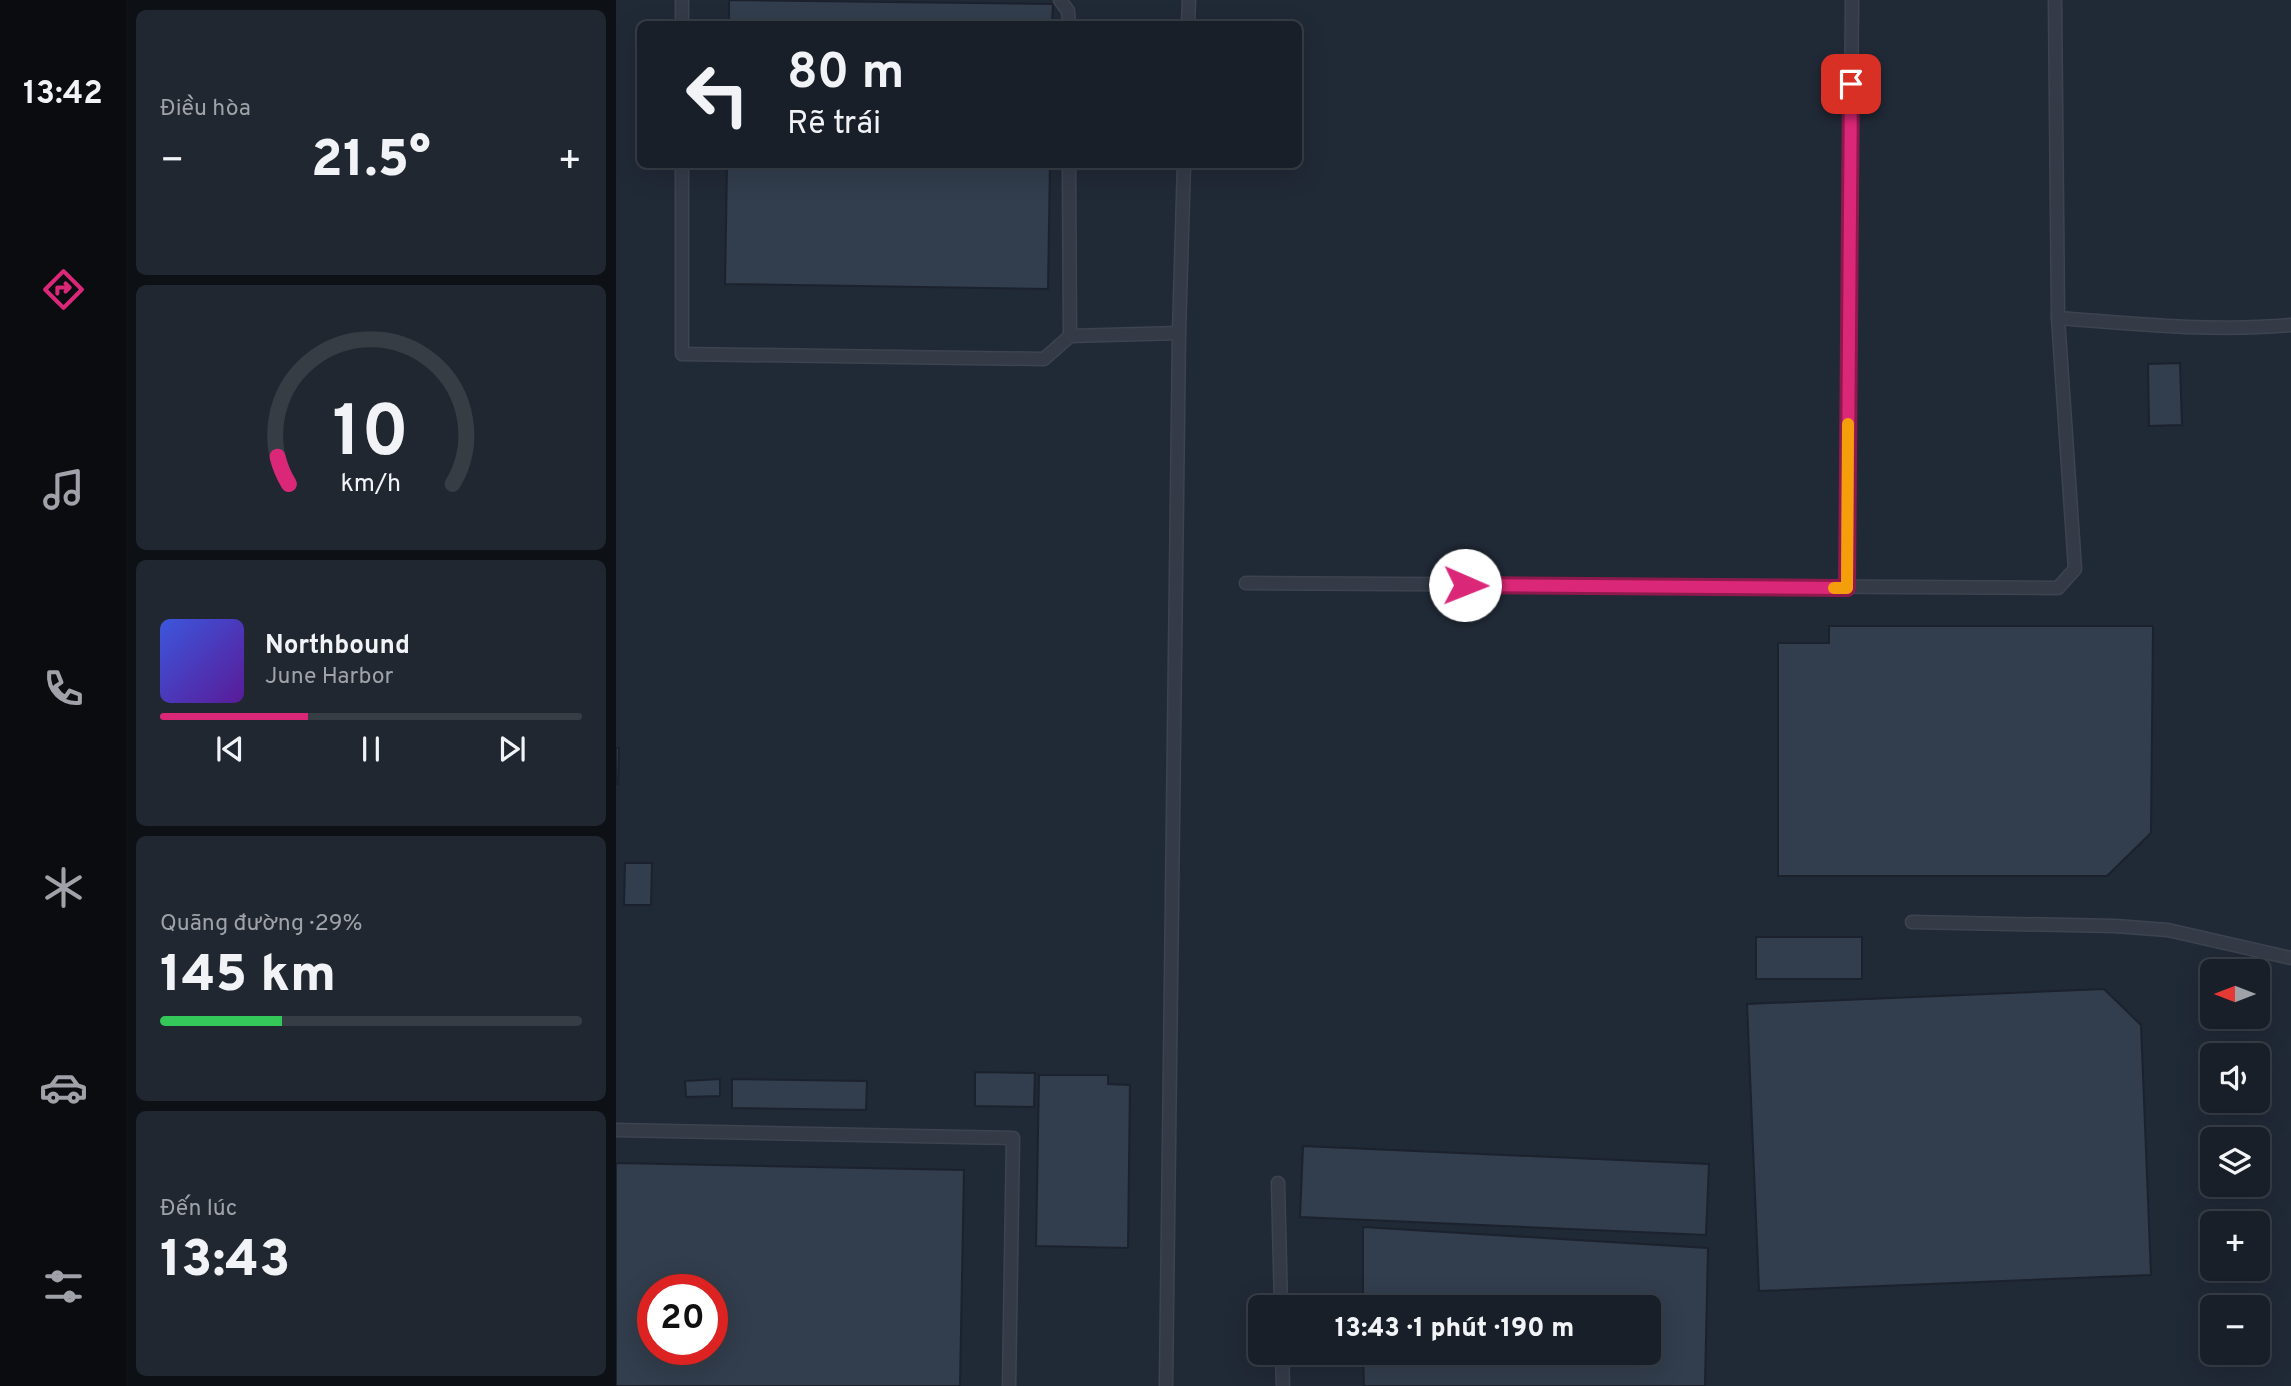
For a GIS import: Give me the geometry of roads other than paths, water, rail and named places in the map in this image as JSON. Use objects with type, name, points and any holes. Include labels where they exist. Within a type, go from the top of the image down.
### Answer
[{"type":"lane","points":[[682,0],[682,21]]},
{"type":"lane","points":[[1060,0],[1068,11],[1069,21]]},
{"type":"lane","points":[[1188,21],[1189,0]]},
{"type":"lane","points":[[1847,588],[1852,0]]},
{"type":"lane","points":[[1246,583],[2058,588],[2075,569],[2058,318],[2055,0]]},
{"type":"lane","points":[[682,168],[682,354],[1044,359],[1070,336],[1179,333]]},
{"type":"lane","points":[[1069,168],[1070,336]]},
{"type":"lane","points":[[1166,1386],[1179,333],[1184,168]]},
{"type":"lane","points":[[2058,318],[2162,326],[2291,325]]},
{"type":"lane","points":[[1912,922],[2115,926],[2168,930],[2291,958]]},
{"type":"lane","points":[[616,1130],[1013,1138],[1009,1386]]},
{"type":"lane","points":[[1278,1183],[1281,1295]]},
{"type":"lane","points":[[1282,1365],[1283,1386]]}]
